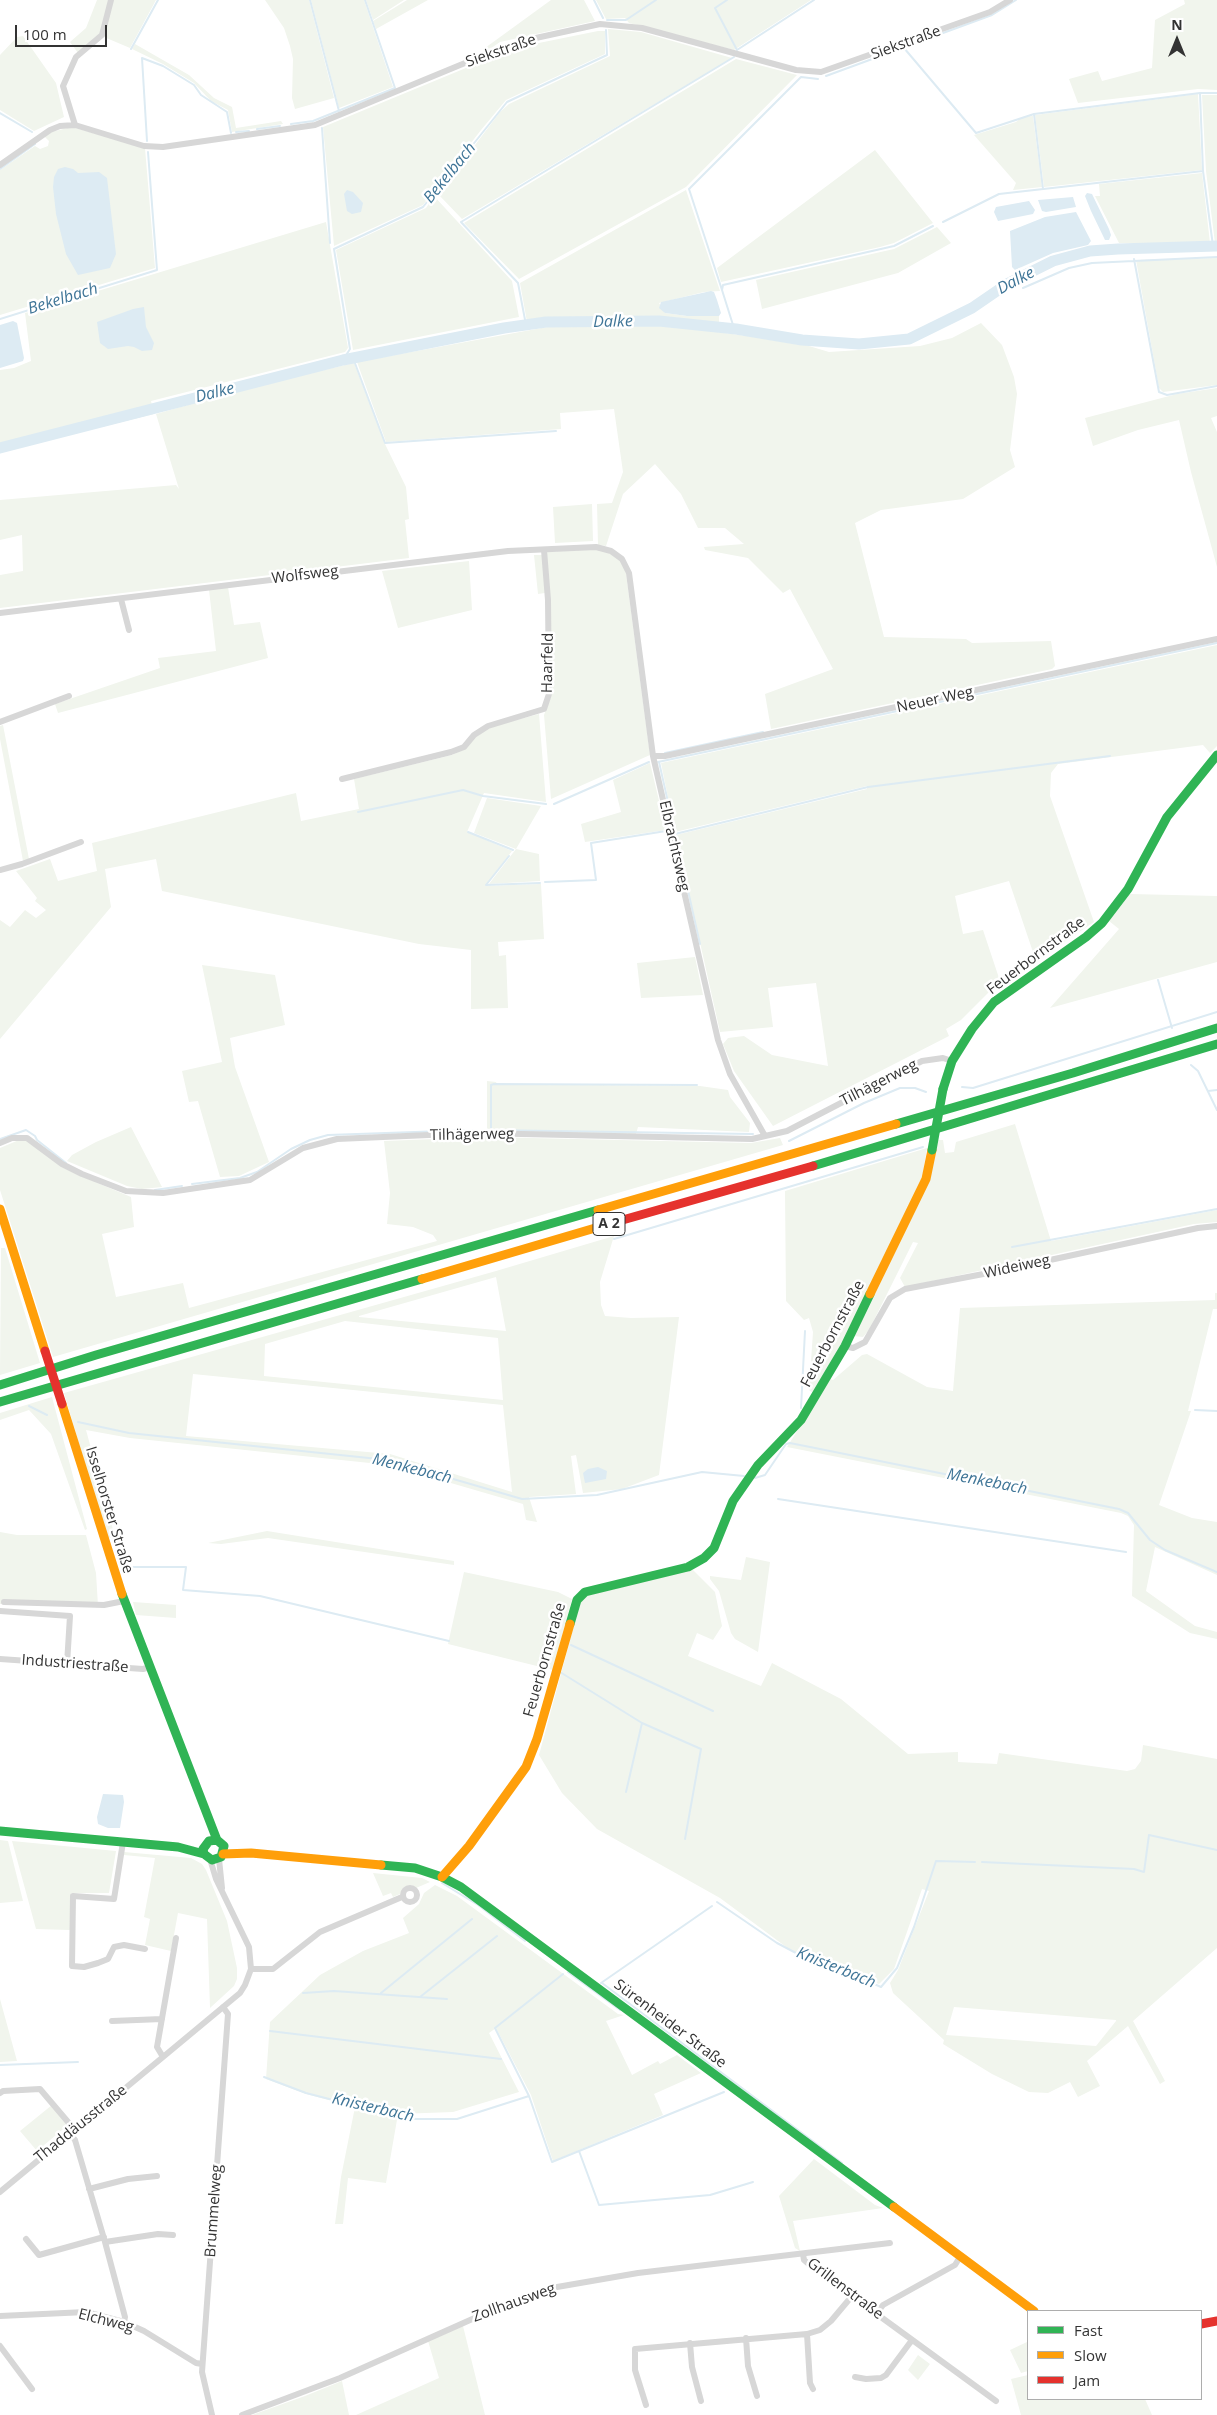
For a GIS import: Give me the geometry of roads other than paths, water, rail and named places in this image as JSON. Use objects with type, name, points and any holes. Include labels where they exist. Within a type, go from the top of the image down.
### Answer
[{"type":"main road","name":"Feuerbornstraße","points":[[442,1877],[469,1846],[526,1767],[536,1740],[577,1600],[585,1592],[688,1567],[711,1552],[720,1537],[733,1501],[758,1465],[801,1420],[844,1346],[926,1179],[944,1089],[952,1061],[966,1037],[994,1002],[1102,922],[1128,889],[1167,817],[1217,755]]},
{"type":"main road","name":"A 2","points":[[0,1386],[106,1353],[1074,1073],[1217,1028]]},
{"type":"main road","name":"A 2","points":[[0,1402],[124,1364],[930,1132],[1217,1044]]},
{"type":"main road","name":"Isselhorster Straße","points":[[0,1209],[124,1602],[207,1813],[214,1850]]},
{"type":"main road","name":"Sürenheider Straße","points":[[0,1831],[398,1866],[415,1868],[442,1877],[480,1900],[1033,2310]]},
{"type":"main road","points":[[1202,2324],[1217,2321]]},
{"type":"street","points":[[74,125],[62,86],[76,57],[102,35],[111,0]]},
{"type":"street","name":"Siekstraße","points":[[0,165],[50,130],[60,126],[74,125],[144,146],[163,147],[315,125],[494,51],[522,42],[600,24],[642,28],[796,70],[821,72],[990,12],[1010,0]]},
{"type":"street","name":"Wolfsweg","points":[[0,613],[339,570],[508,552],[596,547],[611,551]]},
{"type":"street","name":"Haarfeld","points":[[342,779],[451,752],[464,747],[474,735],[488,726],[544,709],[550,694],[548,600],[544,550]]},
{"type":"street","name":"Elbrachtsweg","points":[[611,551],[626,564],[629,573],[653,756],[718,1040],[730,1074],[765,1136]]},
{"type":"street","points":[[121,598],[129,630]]},
{"type":"street","name":"Neuer Weg","points":[[653,756],[665,756],[1217,639]]},
{"type":"street","points":[[0,722],[70,696]]},
{"type":"street","points":[[0,870],[22,864],[81,842]]},
{"type":"street","name":"Tilhägerweg","points":[[0,1143],[12,1138],[27,1138],[62,1164],[82,1174],[126,1191],[142,1194],[163,1193],[245,1181],[304,1148],[315,1143],[337,1139],[475,1134],[752,1139],[787,1131],[922,1061],[943,1058],[952,1061]]},
{"type":"street","name":"Wideiweg","points":[[844,1346],[853,1348],[865,1342],[890,1298],[905,1290],[999,1272],[1198,1228],[1217,1226]]},
{"type":"street","points":[[4,1602],[104,1605],[124,1602]]},
{"type":"street","points":[[0,1611],[70,1616],[67,1664]]},
{"type":"street","name":"Industriestraße","points":[[0,1658],[142,1670],[150,1667]]},
{"type":"street","points":[[124,1842],[114,1899],[73,1896],[72,1966],[84,1967],[108,1959],[114,1947],[124,1945],[145,1949]]},
{"type":"street","points":[[214,1850],[216,1879],[249,1947],[251,1969],[274,1969],[320,1932],[402,1897]]},
{"type":"street","points":[[163,2057],[158,2047],[176,1938]]},
{"type":"street","name":"Thaddäusstraße","points":[[0,2192],[240,1992],[249,1978],[251,1969]]},
{"type":"street","name":"Brummelweg","points":[[212,2415],[202,2372],[202,2364],[228,2014],[223,2007]]},
{"type":"street","points":[[112,2021],[162,2019]]},
{"type":"street","points":[[0,2093],[3,2091],[40,2089],[72,2131],[126,2317],[124,2322]]},
{"type":"street","points":[[89,2189],[128,2179],[157,2176]]},
{"type":"street","points":[[26,2239],[38,2255],[104,2240],[158,2234],[173,2235]]},
{"type":"street","name":"Grillenstraße","points":[[890,2243],[803,2254],[804,2260],[996,2402]]},
{"type":"street","name":"Zollhausweg","points":[[242,2415],[340,2378],[515,2300],[557,2287],[638,2273],[803,2254]]},
{"type":"street","points":[[877,2314],[882,2306],[955,2265],[960,2257]]},
{"type":"street","points":[[646,2405],[635,2370],[633,2351],[635,2349],[807,2334],[820,2330],[831,2321],[852,2296]]},
{"type":"street","name":"Elchweg","points":[[0,2316],[86,2312],[124,2322],[144,2331],[196,2363],[202,2364]]},
{"type":"street","points":[[807,2334],[810,2383],[813,2389]]},
{"type":"street","points":[[746,2338],[748,2366],[757,2396]]},
{"type":"street","points":[[855,2377],[866,2379],[881,2378],[886,2375],[912,2340]]},
{"type":"street","points":[[690,2343],[692,2367],[701,2401]]},
{"type":"street","points":[[0,2346],[32,2389]]},
{"type":"waterway","points":[[131,49],[158,0]]},
{"type":"waterway","points":[[310,0],[339,111]]},
{"type":"waterway","points":[[291,124],[313,121],[395,88],[365,0]]},
{"type":"waterway","name":"Bekelbach","points":[[594,0],[603,18]]},
{"type":"waterway","points":[[607,20],[626,20],[656,0]]},
{"type":"waterway","points":[[727,0],[715,8],[737,50],[814,0]]},
{"type":"waterway","points":[[826,76],[992,15],[1016,0]]},
{"type":"waterway","name":"Bekelbach","points":[[343,360],[350,349],[334,249],[423,207],[507,102],[607,55],[606,30]]},
{"type":"waterway","points":[[904,48],[976,133],[1034,114],[1200,93],[1217,93]]},
{"type":"waterway","points":[[526,325],[518,283],[461,222],[734,57]]},
{"type":"waterway","name":"Bekelbach","points":[[147,141],[142,58],[163,66],[194,85],[201,95],[227,112],[231,133]]},
{"type":"waterway","points":[[722,290],[689,189],[801,77],[818,79]]},
{"type":"waterway","points":[[1200,93],[1203,171],[1213,246]]},
{"type":"waterway","points":[[0,113],[32,132]]},
{"type":"waterway","points":[[1034,114],[1043,189]]},
{"type":"waterway","name":"Bekelbach","points":[[257,129],[280,126]]},
{"type":"waterway","points":[[322,128],[330,243]]},
{"type":"waterway","name":"Bekelbach","points":[[236,132],[249,131]]},
{"type":"waterway","points":[[0,169],[35,144]]},
{"type":"waterway","name":"Bekelbach","points":[[0,319],[157,270],[148,152]]},
{"type":"waterway","points":[[943,222],[999,194],[1203,171]]},
{"type":"waterway","points":[[732,329],[733,325],[722,290],[723,285],[894,246],[933,226]]},
{"type":"waterway","name":"Dalke","points":[[0,448],[343,360],[504,328],[546,322],[659,321],[736,329],[802,340],[859,344],[909,339],[972,308],[1007,284],[1053,261],[1090,251],[1217,246]]},
{"type":"waterway","points":[[1023,288],[1069,268],[1092,263],[1217,257]]},
{"type":"waterway","points":[[1134,259],[1159,392],[1167,395],[1217,386]]},
{"type":"waterway","points":[[353,358],[385,443],[556,431]]},
{"type":"waterway","points":[[658,762],[1217,643]]},
{"type":"waterway","points":[[665,753],[763,732]]},
{"type":"waterway","points":[[675,834],[868,787],[1110,756]]},
{"type":"waterway","points":[[554,804],[649,762]]},
{"type":"waterway","points":[[659,762],[700,944]]},
{"type":"waterway","points":[[358,812],[463,790],[483,796],[546,804]]},
{"type":"waterway","points":[[545,882],[596,880],[591,843],[666,831]]},
{"type":"waterway","points":[[468,832],[513,850]]},
{"type":"waterway","points":[[509,856],[486,885],[540,883]]},
{"type":"waterway","points":[[1158,980],[1172,1028]]},
{"type":"waterway","points":[[962,1087],[973,1088],[1217,1012]]},
{"type":"waterway","points":[[1191,1065],[1198,1071],[1217,1110]]},
{"type":"waterway","points":[[491,1128],[491,1085],[494,1084],[697,1085]]},
{"type":"waterway","points":[[789,1141],[864,1103],[900,1088],[915,1088],[926,1092]]},
{"type":"waterway","points":[[1208,1091],[1217,1090]]},
{"type":"waterway","points":[[0,1139],[26,1130],[66,1163]]},
{"type":"waterway","points":[[192,1184],[240,1178],[257,1172],[291,1149],[310,1140],[328,1135],[473,1130]]},
{"type":"waterway","points":[[485,1130],[753,1134]]},
{"type":"waterway","points":[[614,1239],[923,1147]]},
{"type":"waterway","points":[[155,1190],[182,1186]]},
{"type":"waterway","points":[[1012,1247],[1217,1209]]},
{"type":"waterway","points":[[801,1408],[805,1331]]},
{"type":"waterway","name":"Menkebach","points":[[29,1406],[47,1415]]},
{"type":"waterway","points":[[1195,1410],[1217,1411]]},
{"type":"waterway","name":"Menkebach","points":[[78,1422],[129,1433],[388,1460],[522,1499],[597,1495],[702,1472],[744,1476]]},
{"type":"waterway","name":"Menkebach","points":[[755,1478],[765,1475],[786,1444],[790,1443],[1119,1509],[1128,1513],[1150,1540],[1165,1550],[1217,1572]]},
{"type":"waterway","points":[[778,1499],[1126,1552]]},
{"type":"waterway","points":[[126,1567],[186,1567],[183,1590],[260,1596],[449,1641]]},
{"type":"waterway","points":[[571,1645],[713,1711]]},
{"type":"waterway","points":[[560,1672],[642,1723],[701,1749],[685,1839]]},
{"type":"waterway","points":[[626,1792],[642,1723]]},
{"type":"waterway","name":"Knisterbach","points":[[982,1862],[1134,1869],[1144,1872],[1149,1835],[1217,1850]]},
{"type":"waterway","name":"Knisterbach","points":[[717,1902],[777,1943],[815,1963],[843,1974],[858,1977],[881,1987],[897,1968],[914,1927],[936,1861],[975,1862]]},
{"type":"waterway","points":[[442,1883],[478,1905],[525,1941]]},
{"type":"waterway","name":"Knisterbach","points":[[601,1983],[712,1906]]},
{"type":"waterway","points":[[381,1993],[472,1919]]},
{"type":"waterway","points":[[420,1997],[497,1936]]},
{"type":"waterway","name":"Knisterbach","points":[[568,1972],[620,2010]]},
{"type":"waterway","points":[[563,1974],[495,2028],[529,2096],[552,2162],[724,2092]]},
{"type":"waterway","points":[[602,1983],[842,2163]]},
{"type":"waterway","points":[[303,1993],[334,1991],[447,1999]]},
{"type":"waterway","points":[[270,2031],[501,2059]]},
{"type":"waterway","name":"Knisterbach","points":[[0,2065],[78,2062]]},
{"type":"waterway","name":"Knisterbach","points":[[264,2077],[306,2093],[395,2116],[416,2119],[457,2119],[529,2096]]},
{"type":"waterway","points":[[579,2151],[599,2205],[710,2195],[753,2182]]}]
